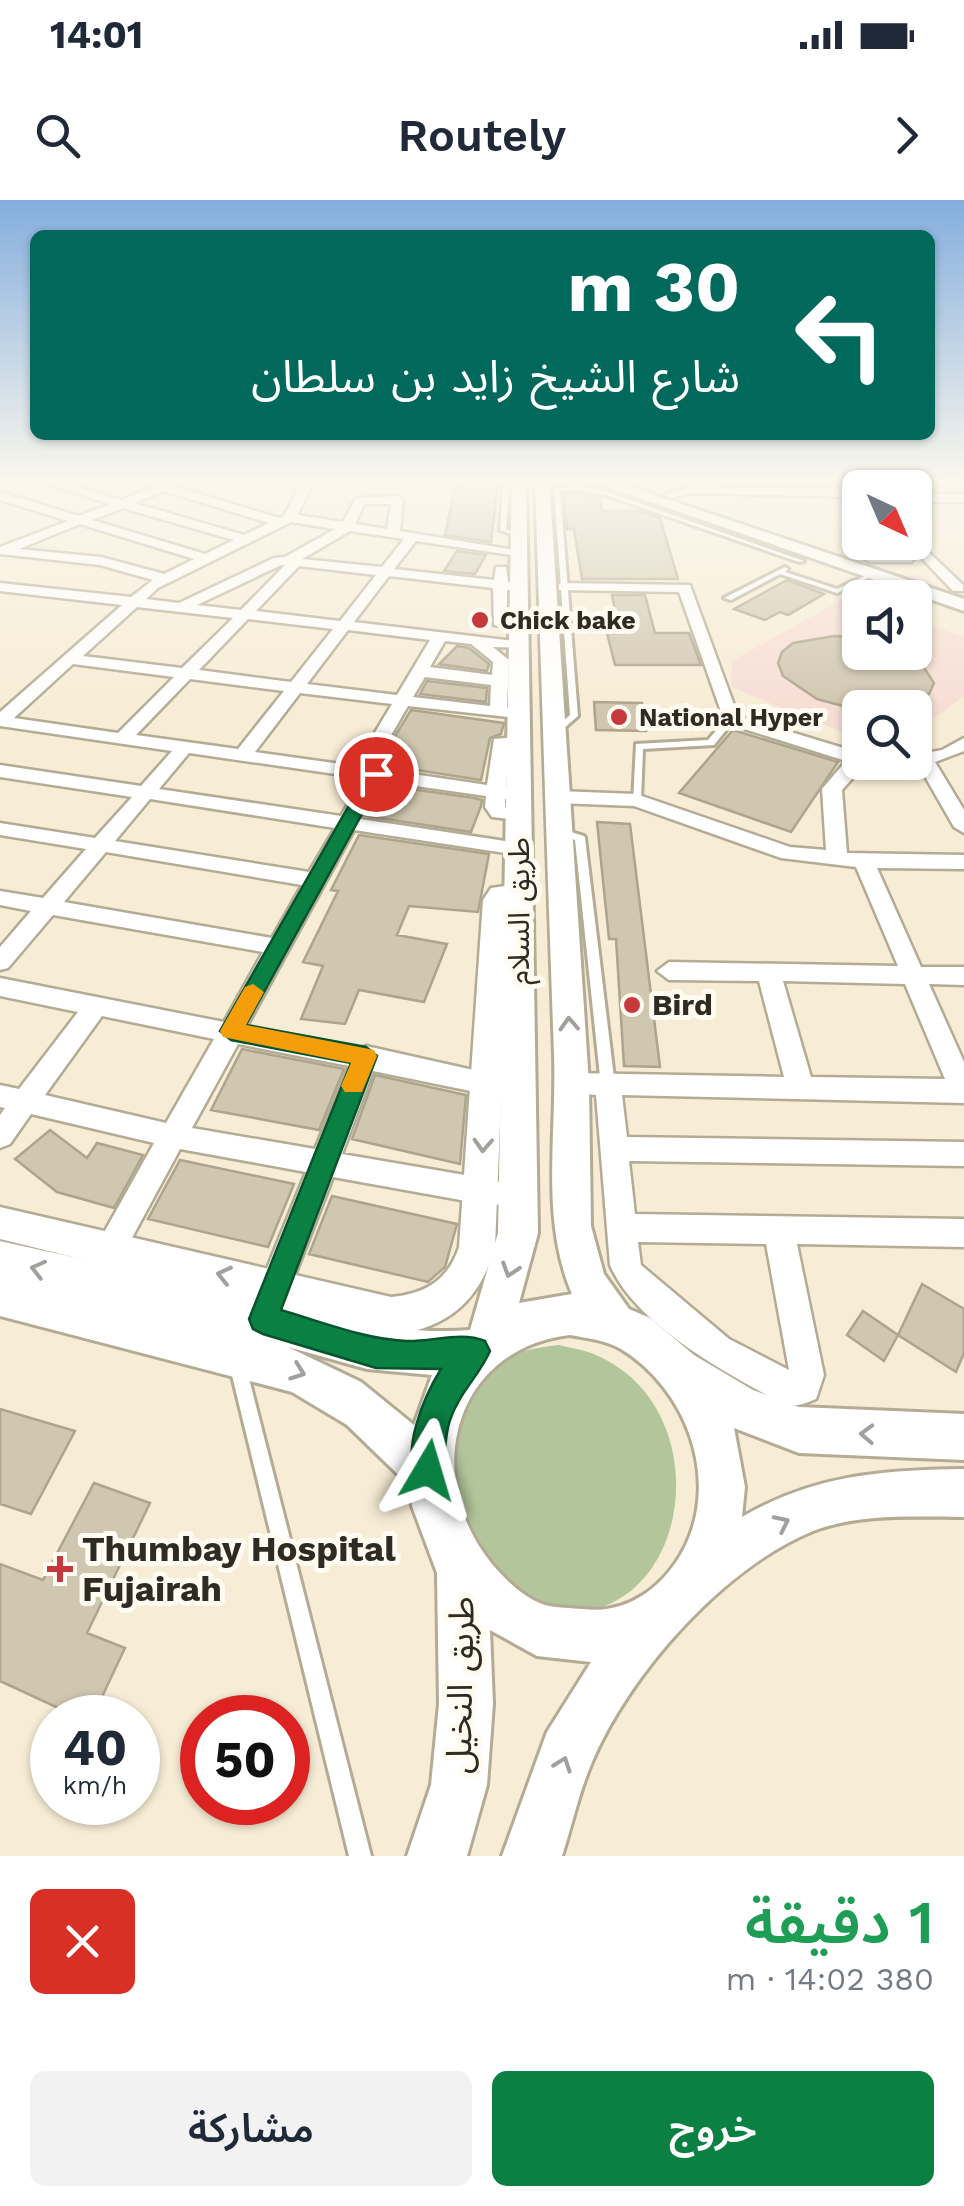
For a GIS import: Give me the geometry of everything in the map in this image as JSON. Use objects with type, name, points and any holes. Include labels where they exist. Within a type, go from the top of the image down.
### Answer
[{"type":"main road","name":"طريق السلام","points":[[519,555],[510,586],[511,801],[519,849],[519,892]]},
{"type":"main road","name":"طريق السلام","points":[[546,555],[556,587],[563,703],[555,733],[558,831],[590,1085],[572,1226],[584,1272],[614,1323]]},
{"type":"main road","points":[[800,555],[872,566],[892,580]]},
{"type":"main road","points":[[845,555],[962,594]]},
{"type":"main road","points":[[932,594],[962,594]]},
{"type":"main road","points":[[482,1346],[516,1256],[499,1194]]},
{"type":"main road","points":[[0,1260],[101,1266],[269,1303],[376,1353],[408,1356],[482,1346]]},
{"type":"main road","points":[[0,1296],[310,1376],[359,1402],[428,1470]]},
{"type":"main road","points":[[657,1618],[617,1636],[574,1639],[532,1629],[492,1605],[462,1572],[436,1523],[428,1470],[432,1424],[449,1384],[482,1346],[527,1320],[556,1316],[614,1323],[660,1350],[679,1369],[740,1408],[798,1430],[964,1437]]},
{"type":"main road","points":[[679,1369],[707,1413],[722,1466],[720,1522],[700,1574]]},
{"type":"main road","points":[[532,1856],[567,1752],[594,1702],[657,1618],[700,1574],[760,1534],[828,1502],[874,1495],[964,1492]]},
{"type":"main road","name":"طريق النخيل","points":[[437,1856],[459,1786],[466,1704],[462,1572]]},
{"type":"street","points":[[45,555],[94,560],[165,579]]},
{"type":"street","points":[[94,560],[106,555]]},
{"type":"street","points":[[194,555],[206,559]]},
{"type":"street","points":[[0,721],[134,600],[165,579],[214,555]]},
{"type":"street","points":[[123,738],[302,555]]},
{"type":"street","points":[[243,756],[399,555]]},
{"type":"street","points":[[181,607],[279,561],[510,586],[500,560],[493,555]]},
{"type":"street","points":[[872,566],[901,560]]},
{"type":"street","points":[[929,560],[962,594]]},
{"type":"street","points":[[0,587],[473,640],[511,655]]},
{"type":"street","points":[[556,587],[688,590],[731,719],[842,754]]},
{"type":"street","points":[[0,1223],[101,1266],[348,823],[400,704],[440,636]]},
{"type":"street","points":[[419,672],[511,655]]},
{"type":"street","points":[[69,659],[512,723]]},
{"type":"street","points":[[0,721],[368,773],[511,801]]},
{"type":"street","points":[[932,757],[948,754],[964,743]]},
{"type":"street","points":[[0,962],[185,747]]},
{"type":"street","points":[[0,771],[519,849]]},
{"type":"street","points":[[837,858],[832,790],[842,778]]},
{"type":"street","points":[[932,778],[964,827]]},
{"type":"street","points":[[558,797],[636,800],[770,848],[864,861],[964,862]]},
{"type":"street","points":[[0,830],[316,880]]},
{"type":"street","points":[[779,1232],[807,1375],[804,1388],[792,1390],[717,1351],[638,1286],[624,1264],[613,1149],[590,1085],[964,1091],[864,861]]},
{"type":"street","points":[[366,1056],[269,1303],[392,1316],[432,1308],[450,1298],[473,1266],[499,1194],[502,1086],[496,900],[500,894],[519,892]]},
{"type":"street","points":[[0,898],[278,947]]},
{"type":"street","points":[[669,971],[964,976]]},
{"type":"street","points":[[768,972],[800,1086]]},
{"type":"street","points":[[0,987],[366,1056],[502,1086]]},
{"type":"street","points":[[0,1136],[12,1099],[97,1005]]},
{"type":"street","points":[[12,1099],[172,1136],[499,1194]]},
{"type":"street","points":[[613,1149],[964,1154]]},
{"type":"street","points":[[621,1228],[964,1233]]},
{"type":"lane","points":[[728,598],[808,558]]},
{"type":"lane","points":[[779,572],[837,590],[872,566]]},
{"type":"lane","points":[[636,800],[639,746],[711,743],[731,719]]},
{"type":"lane","points":[[234,1354],[360,1856]]},
{"type":"shaded area","points":[[842,599],[842,670],[932,670],[932,626],[964,637],[964,696],[932,720],[932,690],[842,690],[842,733],[731,687],[732,661]]},
{"type":"green space","points":[[559,1345],[596,1355],[637,1383],[664,1423],[675,1469],[673,1515],[658,1558],[630,1592],[590,1611],[531,1607],[463,1558],[442,1431],[477,1381],[500,1361]]},
{"type":"building","points":[[454,555],[486,555],[475,574],[444,571]]},
{"type":"building","points":[[578,555],[671,555],[678,579],[582,579]]},
{"type":"building","points":[[787,580],[824,594],[788,615],[780,612],[765,620],[734,609]]},
{"type":"building","points":[[612,595],[645,595],[655,633],[689,633],[701,665],[615,665],[607,633],[620,633]]},
{"type":"building","points":[[842,636],[842,670],[926,670],[934,683],[931,690],[842,690],[842,706],[817,699],[783,676],[778,663],[782,652],[793,643]]},
{"type":"building","points":[[457,646],[469,648],[489,664],[487,671],[439,664]]},
{"type":"building","points":[[427,681],[487,688],[486,702],[420,694]]},
{"type":"building","name":"National Hyper","points":[[594,702],[642,703],[646,731],[596,730]]},
{"type":"building","points":[[411,710],[504,723],[501,734],[490,738],[481,780],[378,764]]},
{"type":"building","points":[[733,730],[838,762],[791,832],[679,793]]},
{"type":"building","points":[[383,785],[474,798],[482,800],[481,806],[471,832],[366,816]]},
{"type":"building","points":[[597,822],[630,824],[660,1067],[624,1066],[616,939],[609,939]]},
{"type":"building","points":[[359,835],[489,854],[478,912],[409,906],[397,935],[447,944],[424,1002],[359,990],[345,1024],[301,1019],[323,966],[303,962],[338,891],[331,890]]},
{"type":"building","points":[[242,1049],[344,1069],[319,1130],[211,1110]]},
{"type":"building","points":[[375,1075],[466,1095],[460,1164],[352,1139]]},
{"type":"building","points":[[50,1130],[87,1158],[97,1143],[143,1155],[114,1208],[57,1192],[15,1159]]},
{"type":"building","points":[[180,1160],[294,1184],[268,1247],[148,1219]]},
{"type":"building","points":[[332,1196],[457,1224],[445,1267],[428,1282],[309,1254]]},
{"type":"building","points":[[922,1284],[964,1309],[964,1353],[956,1372],[898,1335]]},
{"type":"building","points":[[863,1311],[898,1335],[884,1361],[847,1335]]},
{"type":"building","points":[[0,1409],[75,1431],[31,1514],[0,1504]]},
{"type":"building","points":[[94,1483],[150,1503],[87,1633],[125,1648],[103,1695],[30,1695],[0,1681],[0,1564],[43,1580]]},
{"type":"slow traffic","points":[[253,992],[231,1031],[366,1056],[353,1086]]},
{"type":"place","name":"Chick bake","points":[[480,620]]},
{"type":"place","name":"National Hyper","points":[[619,717]]},
{"type":"place","name":"Bird","points":[[632,1005]]},
{"type":"place","name":"Thumbay Hospital Fujairah","points":[[60,1569]]},
{"type":"route","points":[[376,774],[231,1031],[366,1056],[322,1160],[263,1319],[376,1353],[408,1356],[475,1351],[449,1384],[432,1424],[428,1470]]}]
